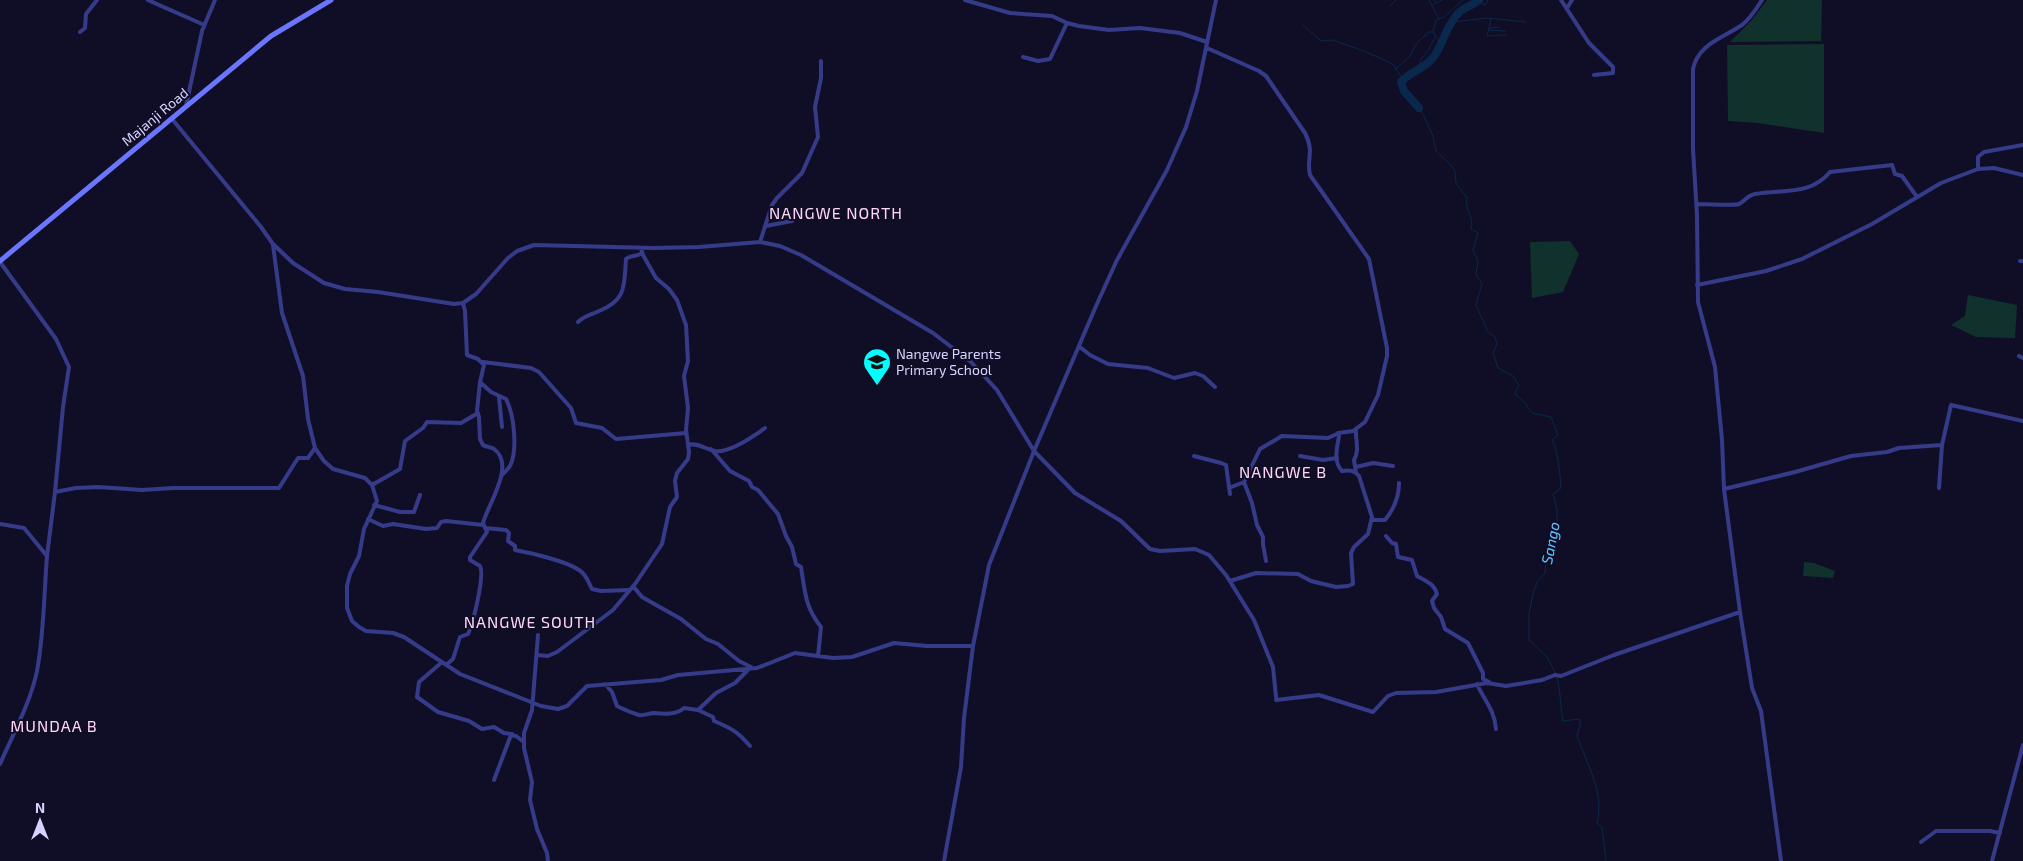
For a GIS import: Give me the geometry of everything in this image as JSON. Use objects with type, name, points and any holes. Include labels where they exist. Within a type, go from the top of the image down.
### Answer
[{"type":"main road","name":"Majanji Road","points":[[0,262],[271,36],[331,0]]},
{"type":"street","points":[[80,32],[85,28],[86,14],[97,0]]},
{"type":"street","points":[[148,0],[171,11],[181,13],[204,25]]},
{"type":"street","points":[[186,106],[204,25],[215,0]]},
{"type":"street","points":[[965,0],[1010,13],[1052,16],[1067,24],[1109,30],[1140,28],[1180,33],[1207,42]]},
{"type":"street","points":[[944,861],[960,767],[973,646],[989,565],[1034,451],[1118,260],[1180,143],[1192,110],[1216,0]]},
{"type":"street","points":[[1762,0],[1751,16],[1742,24],[1709,44],[1695,60],[1693,69],[1693,149],[1698,302],[1715,366],[1722,440],[1724,489],[1740,612],[1752,688],[1761,711],[1781,861]]},
{"type":"street","points":[[1562,1],[1571,1],[1567,9]]},
{"type":"street","points":[[1562,1],[1589,43],[1613,67],[1612,72],[1609,74],[1594,75]]},
{"type":"street","points":[[1023,56],[1038,61],[1050,59],[1060,43],[1067,24]]},
{"type":"street","points":[[1207,48],[1259,70],[1276,88],[1310,143],[1310,175],[1369,259],[1387,348],[1387,356],[1373,406],[1365,422],[1356,429],[1328,438],[1282,436],[1260,448],[1244,482],[1229,488]]},
{"type":"street","points":[[760,242],[772,205],[802,173],[818,137],[815,107],[821,78],[821,61]]},
{"type":"street","points":[[172,118],[273,244],[312,277],[334,288],[378,292],[439,302],[463,303],[476,294],[508,258],[526,247],[546,244],[642,248],[699,247],[760,242],[780,246],[801,255],[933,334],[956,350],[997,390],[1034,451],[1075,493],[1120,521],[1150,549],[1160,551],[1195,549],[1204,552],[1216,562],[1254,620],[1274,671],[1276,698],[1319,695],[1373,712],[1392,694],[1436,692],[1493,683]]},
{"type":"street","points":[[1978,169],[1978,157],[1984,152],[2023,145]]},
{"type":"street","points":[[1696,204],[1738,204],[1752,194],[1813,187],[1830,172],[1892,165],[1895,174],[1902,176],[1917,197]]},
{"type":"street","points":[[1697,285],[1766,271],[1802,259],[1872,224],[1941,183],[1978,169],[1994,168],[2023,175]]},
{"type":"street","points":[[766,226],[792,221]]},
{"type":"street","points":[[273,244],[282,313],[303,376],[308,420],[315,448],[324,461],[333,469],[366,478],[372,485],[377,501],[368,519],[362,536],[359,556],[350,574],[347,586],[347,608],[349,615],[359,628],[393,633],[404,637],[468,677],[531,703],[554,709],[570,704],[584,688],[591,685],[661,680],[678,675],[751,668],[762,666],[788,654],[852,657],[894,643],[927,646],[973,646]]},
{"type":"street","points":[[537,655],[548,656],[557,652],[613,610],[631,588],[662,544],[670,507],[677,497],[675,482],[677,473],[688,459],[686,433],[688,408],[684,376],[688,361],[686,325],[677,300],[669,289],[656,278],[642,253],[642,248]]},
{"type":"street","points":[[578,322],[587,316],[606,309],[619,298],[625,283],[626,259],[639,256],[642,253]]},
{"type":"street","points":[[0,262],[56,339],[68,368],[47,556],[42,640],[30,696],[0,764]]},
{"type":"street","points":[[463,303],[467,355],[482,362],[531,368],[539,372],[571,408],[576,423],[602,428],[616,440],[686,433]]},
{"type":"street","points":[[1080,347],[1090,355],[1108,364],[1148,368],[1174,378],[1195,373],[1203,376],[1215,387]]},
{"type":"street","points":[[446,665],[454,659],[460,637],[468,634],[472,623],[482,576],[480,566],[470,560],[474,550],[487,532],[484,527],[502,475],[501,457],[494,449],[481,443],[478,413],[480,382],[484,365],[482,362]]},
{"type":"street","points":[[480,382],[508,402],[515,445],[510,466],[502,475]]},
{"type":"street","points":[[499,396],[502,427]]},
{"type":"street","points":[[1939,488],[1942,445],[1951,405],[2023,421]]},
{"type":"street","points":[[372,485],[400,469],[404,441],[423,428],[427,422],[461,423],[478,413]]},
{"type":"street","points":[[688,446],[692,444],[716,451],[747,441],[766,428]]},
{"type":"street","points":[[1230,581],[1256,572],[1298,574],[1311,581],[1336,587],[1353,584],[1351,553],[1354,547],[1368,534],[1372,520],[1356,474],[1354,460],[1358,444],[1356,429]]},
{"type":"street","points":[[1338,434],[1337,458],[1339,469],[1342,472],[1350,470],[1356,474]]},
{"type":"street","points":[[1724,489],[1851,456],[1887,452],[1899,448],[1942,445]]},
{"type":"street","points":[[55,492],[76,488],[98,487],[142,490],[173,488],[279,488],[298,458],[308,458],[315,448]]},
{"type":"street","points":[[711,449],[730,471],[750,481],[752,487],[758,490],[778,514],[792,547],[796,564],[801,568],[810,613],[821,627],[818,656]]},
{"type":"street","points":[[1194,456],[1226,466],[1230,494]]},
{"type":"street","points":[[1300,456],[1323,460],[1337,458]]},
{"type":"street","points":[[1356,467],[1373,463],[1393,466]]},
{"type":"street","points":[[1244,482],[1252,503],[1256,524],[1263,537],[1266,561]]},
{"type":"street","points":[[1372,520],[1385,520],[1390,514],[1398,497],[1399,483]]},
{"type":"street","points":[[374,505],[400,512],[414,512],[420,495]]},
{"type":"street","points":[[368,519],[383,526],[393,524],[426,529],[437,528],[441,522],[446,521],[506,530],[509,533],[508,542],[515,546],[515,550],[528,552],[579,570],[587,578],[592,589],[601,591],[631,588],[642,597],[681,619],[706,639],[718,644],[751,668]]},
{"type":"street","points":[[0,524],[24,528],[47,556]]},
{"type":"street","points":[[1386,536],[1392,543],[1396,544],[1398,557],[1412,560],[1417,576],[1426,579],[1436,590],[1437,594],[1432,601],[1445,629],[1468,643],[1486,682],[1506,686],[1542,680],[1555,675],[1561,676],[1614,655],[1740,612]]},
{"type":"street","points":[[538,635],[531,703],[532,710],[524,733],[524,742],[532,782],[530,800],[548,861]]},
{"type":"street","points":[[442,662],[419,682],[417,697],[438,712],[470,722],[482,728],[494,727],[504,733],[512,734],[524,742]]},
{"type":"street","points":[[698,710],[716,693],[735,683],[751,668]]},
{"type":"street","points":[[1476,685],[1484,679]]},
{"type":"street","points":[[606,684],[612,692],[617,706],[636,714],[653,713],[662,715],[678,712],[684,708],[698,710],[713,717],[714,721],[729,726],[750,746]]},
{"type":"street","points":[[1476,685],[1492,710],[1496,729]]},
{"type":"street","points":[[494,780],[512,734]]},
{"type":"street","points":[[1992,861],[2023,745]]},
{"type":"street","points":[[1921,842],[1936,831],[1990,831],[2000,833]]},
{"type":"green space","points":[[1767,0],[1822,0],[1821,41],[1730,42],[1751,21]]},
{"type":"green space","points":[[1824,44],[1824,133],[1758,123],[1728,121],[1727,45]]},
{"type":"green space","points":[[1570,241],[1579,254],[1563,292],[1532,298],[1530,242]]},
{"type":"green space","points":[[1968,295],[2017,305],[2015,338],[1976,337],[1951,325],[1965,316]]},
{"type":"green space","points":[[1804,562],[1814,563],[1835,571],[1833,578],[1803,576]]},
{"type":"waterway","points":[[1390,6],[1396,0]]},
{"type":"waterway","points":[[1429,0],[1439,19]]},
{"type":"waterway","points":[[1433,5],[1436,3],[1434,0]]},
{"type":"waterway","points":[[1436,3],[1442,0]]},
{"type":"waterway","points":[[1441,45],[1433,32],[1436,20],[1444,17],[1463,0]]},
{"type":"waterway","name":"Sango","points":[[1419,108],[1404,91],[1401,82],[1432,59],[1457,14],[1479,0]]},
{"type":"waterway","points":[[1477,1],[1485,5],[1488,0]]},
{"type":"waterway","points":[[1453,22],[1487,18],[1526,22]]},
{"type":"waterway","points":[[1491,19],[1487,36],[1506,35]]},
{"type":"waterway","points":[[1303,25],[1321,41],[1332,40],[1364,51],[1393,64],[1396,69]]},
{"type":"waterway","points":[[1490,28],[1499,27]]},
{"type":"waterway","points":[[1489,30],[1506,31]]},
{"type":"waterway","points":[[1403,79],[1396,69],[1409,57],[1417,43],[1429,32],[1433,32]]},
{"type":"waterway","points":[[1419,68],[1421,59],[1428,51],[1435,37]]},
{"type":"waterway","name":"Sango","points":[[1419,108],[1433,136],[1436,151],[1455,171],[1456,183],[1467,198],[1466,202],[1472,221],[1471,229],[1478,233],[1473,250],[1478,261],[1476,274],[1482,284],[1476,305],[1488,332],[1495,337],[1497,344],[1493,353],[1498,368],[1513,376],[1519,385],[1515,394],[1532,413],[1551,417],[1558,435],[1552,440],[1557,456],[1561,488],[1553,494],[1557,510],[1557,521],[1547,551],[1545,573],[1537,582],[1529,614],[1529,640],[1547,657],[1556,674]]},
{"type":"waterway","name":"Sango","points":[[1557,678],[1563,721],[1580,719],[1577,736],[1597,790],[1599,801],[1597,823],[1602,827],[1606,861]]},
{"type":"place","name":"Nangwe Parents Primary School","points":[[877,386]]},
{"type":"district","name":"NANGWE NORTH","points":[[836,213]]},
{"type":"district","name":"NANGWE B","points":[[1283,472]]},
{"type":"district","name":"NANGWE SOUTH","points":[[530,622]]},
{"type":"district","name":"MUNDAA B","points":[[54,726]]}]
